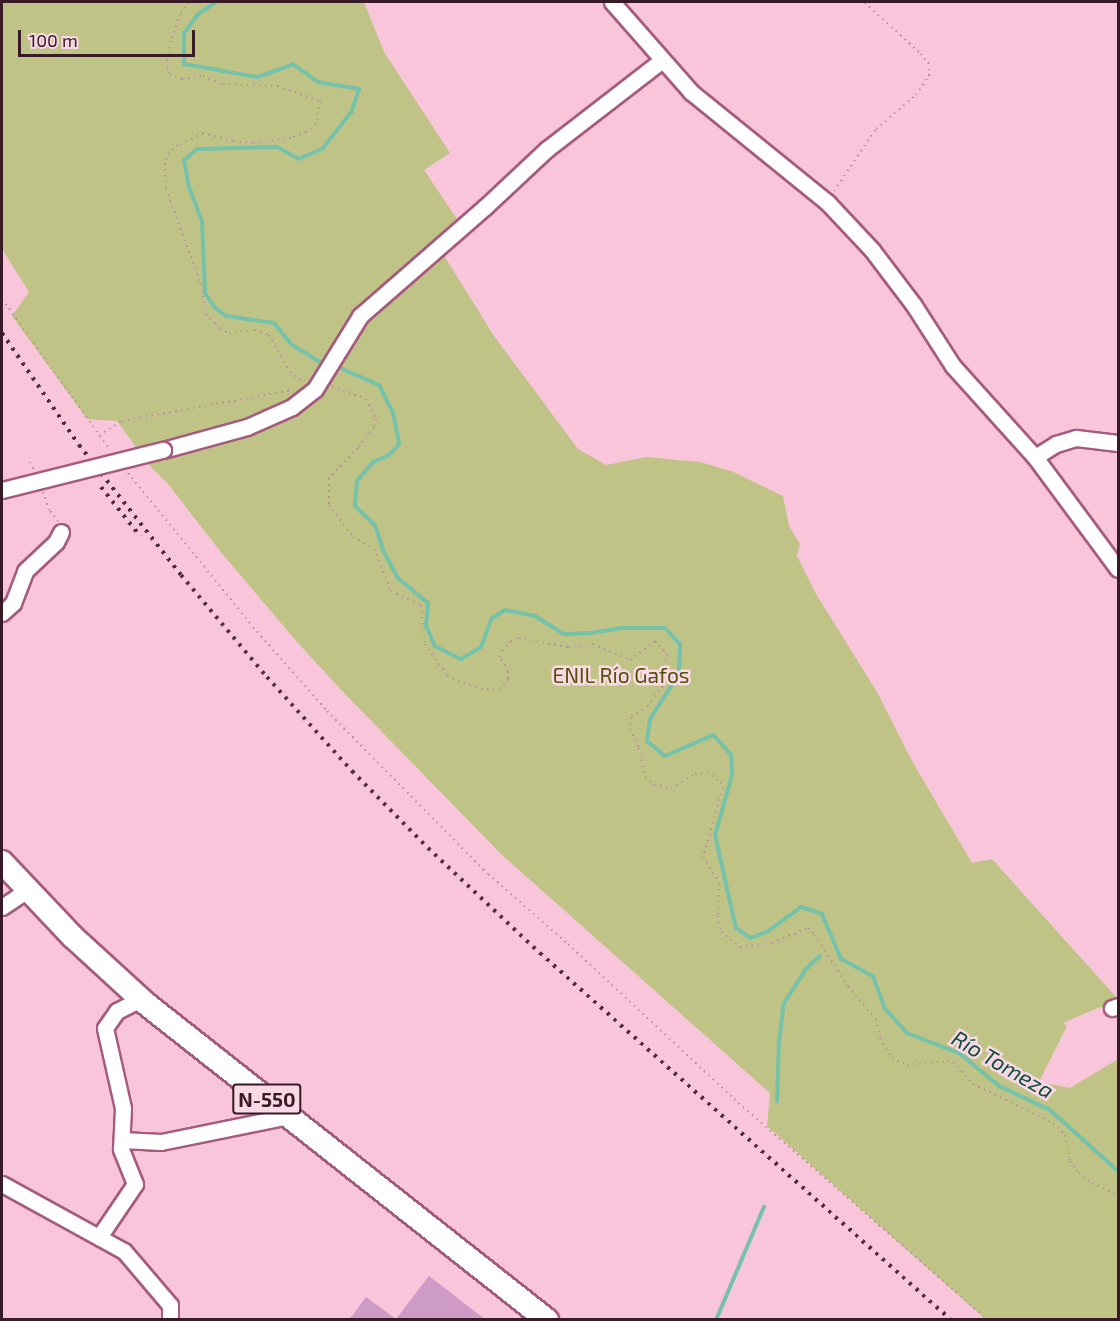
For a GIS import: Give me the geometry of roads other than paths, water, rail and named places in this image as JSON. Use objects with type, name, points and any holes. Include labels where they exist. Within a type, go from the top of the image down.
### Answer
[{"type":"highway","name":"N-550","points":[[2,862],[72,937],[141,999],[547,1320]]},
{"type":"street","points":[[612,2],[691,92],[827,202],[879,259],[913,304],[953,366],[1035,457],[1119,569]]},
{"type":"street","points":[[2,490],[247,427],[292,407],[318,385],[360,316],[485,207],[547,149],[662,60]]},
{"type":"street","points":[[1035,457],[1056,444],[1077,438],[1119,443]]},
{"type":"street","points":[[2,613],[13,603],[25,571],[56,542],[61,532]]},
{"type":"street","points":[[2,907],[27,890]]},
{"type":"street","points":[[99,1237],[135,1184],[121,1149],[123,1108],[105,1028],[117,1011],[141,999]]},
{"type":"street","points":[[122,1140],[161,1142],[289,1116]]},
{"type":"street","points":[[2,1184],[124,1251],[170,1305],[170,1320]]},
{"type":"waterway","name":"Río Tomeza","points":[[216,2],[198,14],[184,33],[184,64],[258,77],[293,64],[318,82],[359,89],[352,111],[322,149],[299,159],[277,147],[197,149],[184,160],[189,187],[202,221],[205,293],[214,307],[226,316],[274,323],[292,345],[320,362]]},
{"type":"waterway","name":"Río Tomeza","points":[[340,368],[379,385],[393,412],[399,444],[389,455],[373,462],[357,481],[355,506],[375,525],[384,552],[398,578],[428,603],[426,626],[435,646],[461,659],[481,647],[491,619],[505,610],[535,616],[564,634],[591,633],[621,628],[665,628],[680,644],[679,674],[650,719],[647,741],[665,756],[713,735],[731,754],[732,775],[715,835],[736,928],[751,938],[768,931],[801,907],[822,914],[841,959],[873,976],[885,1009],[907,1033],[959,1053],[999,1086],[1050,1110],[1118,1171]]},
{"type":"waterway","points":[[777,1101],[779,1042],[784,1003],[806,969],[820,956]]},
{"type":"waterway","points":[[716,1320],[764,1207]]},
{"type":"railway","points":[[2,333],[79,445],[181,575],[267,677],[352,771],[428,848],[540,953],[951,1320]]},
{"type":"railway","points":[[101,487],[140,536]]},
{"type":"park label","name":"ENIL Río Gafos","points":[[621,675]]}]
